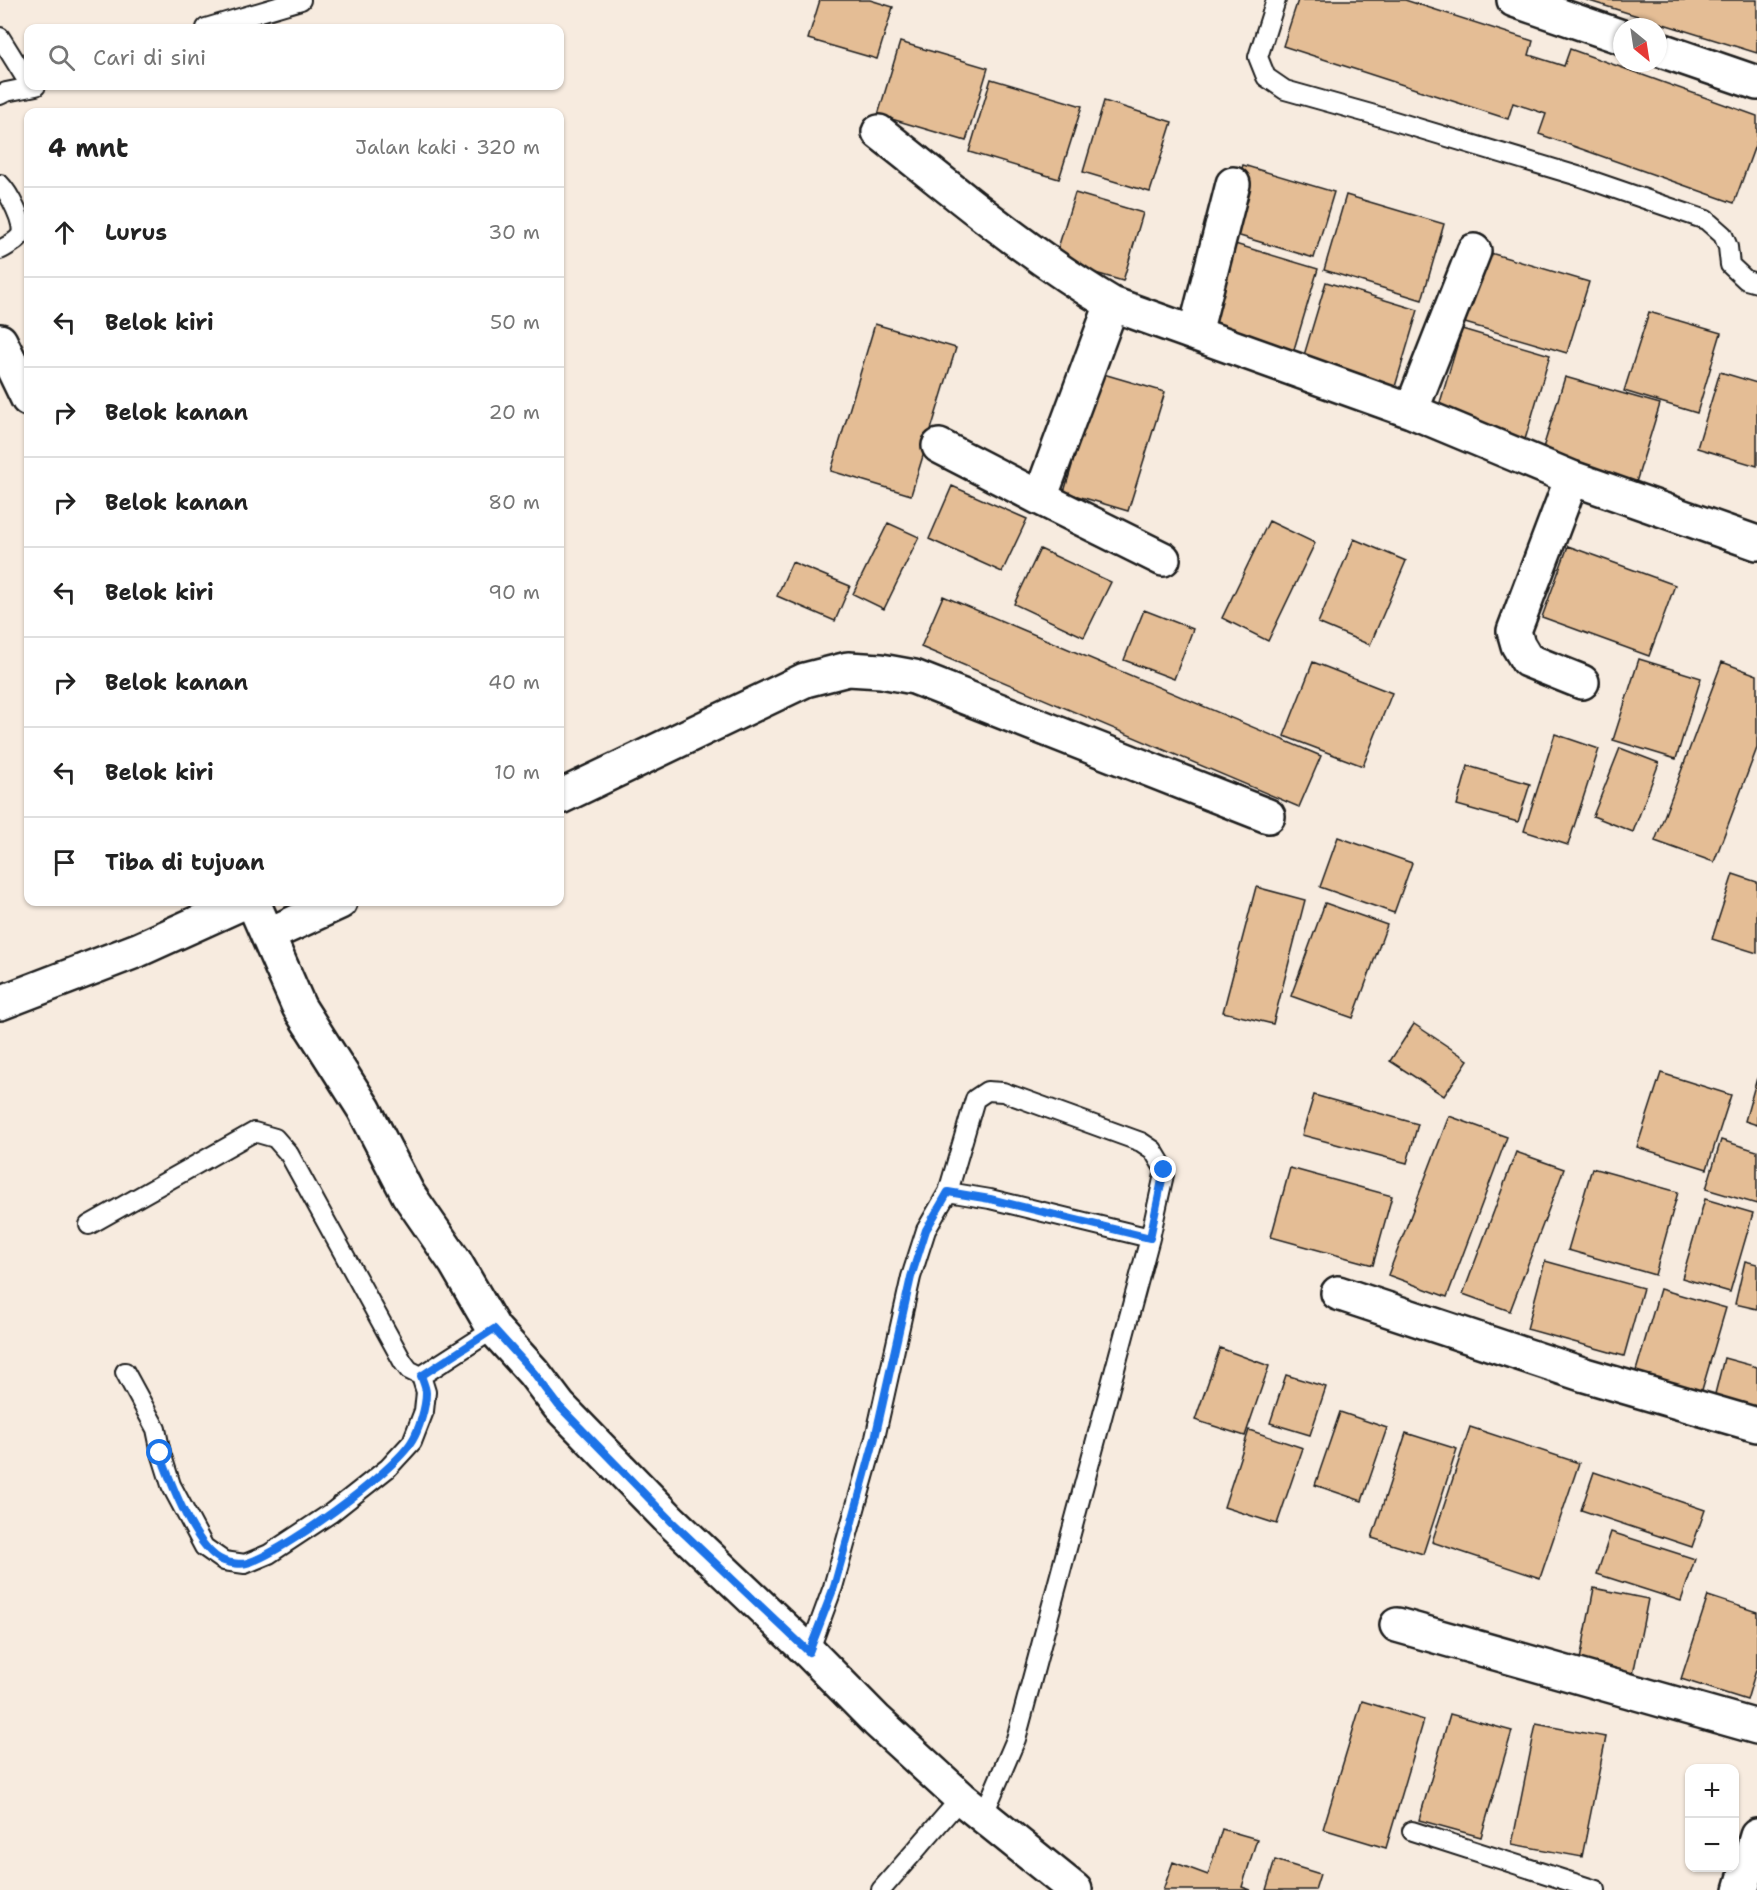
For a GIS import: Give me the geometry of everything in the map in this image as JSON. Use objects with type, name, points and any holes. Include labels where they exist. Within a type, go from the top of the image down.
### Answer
[{"type":"main road","points":[[1514,0],[1613,34]]},
{"type":"main road","points":[[1667,52],[1757,83]]},
{"type":"main road","points":[[879,132],[1013,238],[1070,279],[1112,304],[1411,411],[1572,478],[1757,543]]},
{"type":"main road","points":[[1195,333],[1233,184]]},
{"type":"main road","points":[[1411,411],[1474,251]]},
{"type":"main road","points":[[1040,498],[1112,304]]},
{"type":"main road","points":[[0,341],[24,391]]},
{"type":"main road","points":[[939,446],[1163,559]]},
{"type":"main road","points":[[1572,478],[1514,631],[1518,645],[1527,660],[1582,682]]},
{"type":"main road","points":[[564,795],[805,680],[848,669],[881,671],[914,677],[1268,816]]},
{"type":"main road","points":[[0,1003],[138,950],[235,906]]},
{"type":"main road","points":[[256,906],[278,931],[300,1007],[364,1109],[408,1194],[455,1262],[494,1329],[534,1373],[559,1406],[670,1520],[814,1641],[877,1721],[979,1802],[1075,1890]]},
{"type":"main road","points":[[278,931],[329,907]]},
{"type":"main road","points":[[1338,1293],[1585,1375],[1757,1425]]},
{"type":"main road","points":[[1397,1626],[1757,1727]]},
{"type":"main road","points":[[1741,1890],[1757,1836]]},
{"type":"lane","points":[[220,24],[301,0]]},
{"type":"lane","points":[[1276,0],[1258,57],[1266,77],[1285,90],[1578,176],[1706,220],[1723,235],[1728,247],[1730,265],[1746,280],[1757,283]]},
{"type":"lane","points":[[0,38],[24,73]]},
{"type":"lane","points":[[0,95],[24,87]]},
{"type":"lane","points":[[0,184],[23,224],[21,234],[14,242],[0,250]]},
{"type":"lane","points":[[814,1641],[834,1587],[875,1438],[911,1277],[926,1230],[948,1192],[975,1099],[987,1091],[1003,1092],[1141,1142],[1153,1150],[1164,1170],[1150,1238],[1016,1738],[979,1802],[881,1890]]},
{"type":"lane","points":[[89,1225],[254,1132],[275,1138],[289,1154],[403,1362],[409,1370],[421,1376],[426,1392],[424,1411],[412,1442],[388,1468],[332,1513],[269,1554],[245,1564],[224,1561],[204,1547],[171,1485],[160,1453],[156,1429],[125,1372]]},
{"type":"lane","points":[[948,1192],[990,1199],[1150,1238]]},
{"type":"lane","points":[[421,1376],[494,1329]]},
{"type":"lane","points":[[1412,1831],[1596,1890]]},
{"type":"building","points":[[820,0],[870,0],[893,7],[877,59],[808,39]]},
{"type":"building","points":[[1298,0],[1405,0],[1533,41],[1529,55],[1564,66],[1570,49],[1613,64],[1613,72],[1634,72],[1757,116],[1757,140],[1734,203],[1539,134],[1546,114],[1513,103],[1508,119],[1283,46]]},
{"type":"building","points":[[1586,0],[1757,0],[1757,53],[1667,25],[1667,18],[1644,18]]},
{"type":"building","points":[[900,42],[988,68],[966,141],[878,115]]},
{"type":"building","points":[[991,79],[1082,106],[1059,179],[969,152]]},
{"type":"building","points":[[1104,101],[1172,122],[1150,192],[1083,172]]},
{"type":"building","points":[[1243,165],[1334,192],[1314,258],[1223,231]]},
{"type":"building","points":[[1075,193],[1143,213],[1123,281],[1054,261]]},
{"type":"building","points":[[1346,195],[1444,224],[1422,300],[1324,270]]},
{"type":"building","points":[[1225,241],[1318,269],[1292,356],[1199,329]]},
{"type":"building","points":[[1487,252],[1589,282],[1567,353],[1465,323]]},
{"type":"building","points":[[1326,282],[1418,310],[1394,390],[1302,362]]},
{"type":"building","points":[[1649,312],[1721,333],[1697,413],[1624,391]]},
{"type":"building","points":[[875,324],[956,348],[911,495],[831,471]]},
{"type":"building","points":[[1462,329],[1550,355],[1524,443],[1436,416]]},
{"type":"building","points":[[1720,372],[1757,383],[1757,466],[1697,448]]},
{"type":"building","points":[[1100,373],[1165,392],[1128,511],[1064,492]]},
{"type":"building","points":[[1565,377],[1660,404],[1634,489],[1539,461]]},
{"type":"building","points":[[952,486],[1027,519],[1002,572],[929,539]]},
{"type":"building","points":[[1269,521],[1315,543],[1268,641],[1222,618]]},
{"type":"building","points":[[888,523],[919,537],[884,609],[853,594]]},
{"type":"building","points":[[1354,539],[1406,561],[1370,645],[1318,623]]},
{"type":"building","points":[[1568,546],[1675,585],[1649,656],[1542,617]]},
{"type":"building","points":[[1040,549],[1111,582],[1084,637],[1014,604]]},
{"type":"building","points":[[792,562],[850,586],[835,621],[777,596]]},
{"type":"building","points":[[943,596],[1321,756],[1299,807],[921,647]]},
{"type":"building","points":[[1144,610],[1193,629],[1174,679],[1124,660]]},
{"type":"building","points":[[1639,659],[1701,678],[1676,759],[1613,740]]},
{"type":"building","points":[[1313,662],[1392,693],[1363,766],[1284,736]]},
{"type":"building","points":[[1722,662],[1757,675],[1757,748],[1714,862],[1655,841]]},
{"type":"building","points":[[1555,734],[1599,749],[1568,845],[1524,831]]},
{"type":"building","points":[[1620,748],[1659,763],[1633,832],[1593,816]]},
{"type":"building","points":[[1468,766],[1530,784],[1518,822],[1457,805]]},
{"type":"building","points":[[1338,837],[1412,863],[1394,913],[1320,887]]},
{"type":"building","points":[[1733,874],[1757,882],[1757,953],[1712,939]]},
{"type":"building","points":[[1256,887],[1305,900],[1273,1024],[1223,1012]]},
{"type":"building","points":[[1325,903],[1387,925],[1353,1018],[1291,996]]},
{"type":"building","points":[[1414,1024],[1468,1060],[1444,1096],[1390,1061]]},
{"type":"building","points":[[1661,1073],[1731,1095],[1707,1169],[1637,1147]]},
{"type":"building","points":[[1757,1078],[1757,1125],[1745,1121]]},
{"type":"building","points":[[1314,1095],[1418,1124],[1407,1163],[1302,1135]]},
{"type":"building","points":[[1449,1116],[1507,1137],[1447,1297],[1388,1275]]},
{"type":"building","points":[[1721,1140],[1757,1151],[1757,1204],[1706,1189]]},
{"type":"building","points":[[1516,1152],[1564,1169],[1510,1311],[1463,1294]]},
{"type":"building","points":[[1290,1168],[1392,1196],[1373,1265],[1271,1237]]},
{"type":"building","points":[[1592,1168],[1678,1192],[1655,1275],[1568,1250]]},
{"type":"building","points":[[1705,1199],[1753,1213],[1730,1292],[1682,1278]]},
{"type":"building","points":[[1545,1261],[1643,1288],[1624,1356],[1527,1329]]},
{"type":"building","points":[[1745,1261],[1757,1264],[1757,1309],[1735,1304]]},
{"type":"building","points":[[1660,1289],[1726,1308],[1699,1400],[1633,1381]]},
{"type":"building","points":[[1220,1348],[1269,1366],[1245,1436],[1195,1420]]},
{"type":"building","points":[[1724,1358],[1757,1367],[1757,1409],[1714,1398]]},
{"type":"building","points":[[1286,1375],[1326,1387],[1310,1435],[1270,1423]]},
{"type":"building","points":[[1340,1412],[1387,1428],[1362,1501],[1315,1485]]},
{"type":"building","points":[[1470,1427],[1579,1463],[1540,1578],[1432,1542]]},
{"type":"building","points":[[1249,1430],[1303,1448],[1277,1524],[1224,1507]]},
{"type":"building","points":[[1406,1433],[1457,1449],[1423,1554],[1372,1538]]},
{"type":"building","points":[[1594,1472],[1705,1510],[1692,1547],[1581,1510]]},
{"type":"building","points":[[1611,1532],[1695,1559],[1681,1601],[1597,1574]]},
{"type":"building","points":[[1594,1588],[1648,1599],[1632,1680],[1578,1670]]},
{"type":"building","points":[[1708,1596],[1757,1612],[1757,1667],[1747,1700],[1681,1679]]},
{"type":"building","points":[[1362,1701],[1424,1720],[1386,1848],[1323,1829]]},
{"type":"building","points":[[1450,1714],[1512,1731],[1481,1837],[1419,1820]]},
{"type":"building","points":[[1536,1724],[1606,1737],[1582,1857],[1512,1844]]},
{"type":"building","points":[[1222,1829],[1257,1839],[1242,1887],[1251,1890],[1163,1890],[1173,1862],[1208,1875]]},
{"type":"building","points":[[1275,1860],[1320,1874],[1315,1890],[1266,1890]]},
{"type":"route","points":[[160,1453],[171,1485],[204,1547],[224,1561],[245,1564],[269,1554],[332,1513],[388,1468],[412,1442],[424,1411],[426,1392],[421,1376],[494,1329],[534,1373],[559,1406],[670,1520],[809,1652],[834,1587],[875,1438],[911,1277],[926,1230],[948,1192],[990,1199],[1150,1238],[1164,1170]]}]
